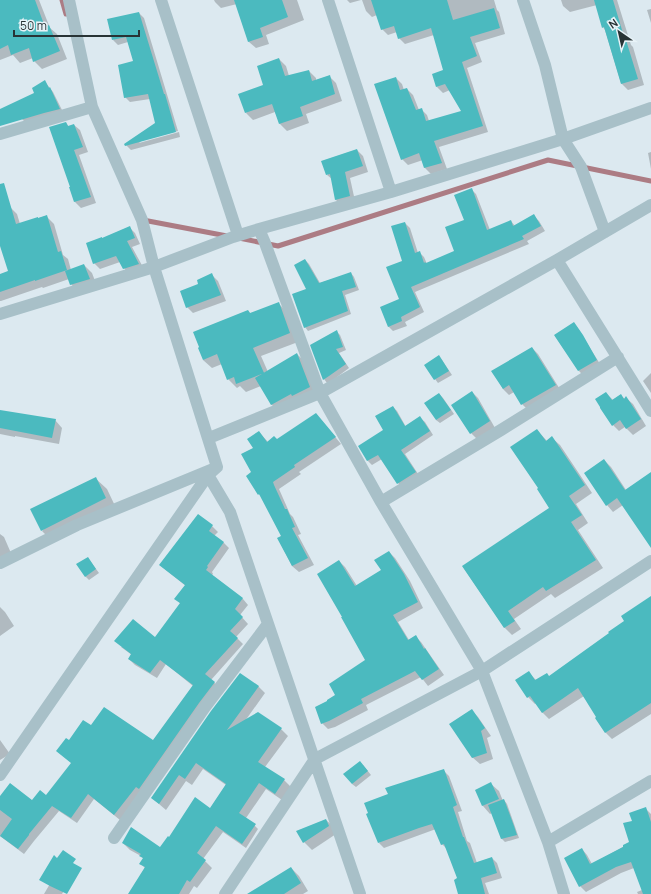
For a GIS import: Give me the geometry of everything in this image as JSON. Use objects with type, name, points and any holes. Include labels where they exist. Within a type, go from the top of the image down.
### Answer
[{"type":"street","points":[[69,0],[92,107],[142,220],[154,266],[209,438],[213,471],[230,512],[360,894]]},
{"type":"street","points":[[160,0],[238,236]]},
{"type":"street","points":[[328,0],[391,192]]},
{"type":"street","points":[[523,0],[545,64],[563,139],[581,167],[606,232]]},
{"type":"street","points":[[0,134],[92,107]]},
{"type":"street","points":[[0,314],[154,266],[259,229],[391,192],[563,139],[651,108]]},
{"type":"street","points":[[209,438],[320,393],[557,260],[651,205]]},
{"type":"street","points":[[259,229],[320,393],[381,502],[482,671],[548,842],[564,894]]},
{"type":"street","points":[[557,260],[650,408]]},
{"type":"street","points":[[381,502],[501,430],[618,357]]},
{"type":"street","points":[[0,563],[77,525],[213,471]]},
{"type":"street","points":[[0,775],[213,471]]},
{"type":"street","points":[[225,894],[315,760],[482,671],[651,561]]},
{"type":"street","points":[[114,838],[205,707],[268,624]]},
{"type":"street","points":[[548,842],[651,781]]},
{"type":"building","points":[[0,0],[35,0],[45,27],[49,25],[60,51],[33,62],[29,48],[11,55],[8,45],[0,49]]},
{"type":"building","points":[[234,0],[282,0],[288,17],[260,28],[263,37],[248,42]]},
{"type":"building","points":[[371,0],[447,0],[453,20],[494,8],[500,28],[470,37],[477,56],[462,62],[483,126],[434,141],[442,163],[424,168],[419,153],[401,160],[374,84],[396,77],[400,90],[407,88],[416,110],[422,108],[426,121],[461,111],[445,84],[436,87],[432,74],[443,70],[431,28],[398,39],[394,26],[381,30]]},
{"type":"building","points":[[594,0],[613,0],[638,79],[621,84],[604,27],[602,28]]},
{"type":"building","points":[[139,12],[176,132],[125,146],[124,144],[155,123],[148,94],[124,98],[118,65],[133,61],[126,37],[112,40],[107,19]]},
{"type":"building","points":[[279,58],[285,76],[309,70],[312,81],[330,75],[335,94],[300,107],[303,116],[279,124],[272,104],[245,113],[238,94],[263,85],[257,66]]},
{"type":"building","points":[[45,80],[49,88],[50,87],[60,109],[0,126],[0,109],[34,93],[32,88]]},
{"type":"building","points":[[66,122],[68,126],[74,124],[83,147],[74,150],[91,197],[74,202],[49,127]]},
{"type":"building","points":[[357,149],[363,166],[345,172],[350,196],[335,200],[330,174],[326,175],[321,161]]},
{"type":"building","points":[[4,183],[16,224],[47,215],[58,252],[61,251],[67,270],[0,292],[0,274],[8,271],[0,246],[0,184]]},
{"type":"building","points":[[472,188],[487,230],[511,220],[513,226],[534,214],[541,226],[522,236],[524,239],[411,287],[420,307],[401,317],[402,321],[388,327],[380,307],[399,299],[386,267],[402,261],[391,226],[405,222],[415,253],[420,251],[424,263],[454,251],[445,227],[464,220],[454,195]]},
{"type":"building","points":[[130,226],[135,238],[127,241],[139,264],[123,269],[116,256],[93,264],[86,243]]},
{"type":"building","points":[[305,259],[319,283],[351,272],[356,287],[342,291],[348,311],[304,328],[292,294],[306,289],[294,265]]},
{"type":"building","points":[[84,264],[90,279],[70,285],[65,271]]},
{"type":"building","points":[[212,273],[221,295],[186,308],[180,291],[198,284],[197,280]]},
{"type":"building","points":[[279,302],[290,333],[253,348],[264,373],[236,384],[234,377],[227,380],[217,354],[203,360],[193,332],[248,310],[250,313]]},
{"type":"building","points":[[574,322],[597,360],[578,371],[554,335]]},
{"type":"building","points":[[337,330],[343,347],[336,349],[346,364],[323,380],[310,345]]},
{"type":"building","points":[[532,347],[556,385],[521,405],[509,385],[503,389],[491,371]]},
{"type":"building","points":[[297,353],[310,387],[292,396],[291,394],[271,405],[255,378]]},
{"type":"building","points":[[439,355],[449,371],[434,380],[424,365]]},
{"type":"building","points":[[472,391],[490,421],[470,434],[451,405]]},
{"type":"building","points":[[606,392],[612,400],[621,394],[624,399],[626,396],[641,419],[626,429],[620,420],[612,426],[595,399]]},
{"type":"building","points":[[439,393],[451,410],[436,420],[424,403]]},
{"type":"building","points":[[393,406],[405,426],[420,416],[430,431],[401,450],[416,472],[397,484],[378,455],[367,461],[358,446],[383,430],[375,416]]},
{"type":"building","points":[[0,410],[56,419],[52,438],[0,428]]},
{"type":"building","points":[[316,413],[336,437],[294,465],[295,467],[273,482],[295,527],[292,528],[308,558],[292,566],[277,538],[281,536],[259,494],[258,495],[246,476],[251,472],[241,454],[253,448],[247,439],[259,431],[267,442],[274,436],[277,439]]},
{"type":"building","points":[[537,429],[546,441],[552,436],[585,485],[569,496],[582,515],[571,522],[596,560],[546,591],[543,587],[508,611],[515,621],[504,628],[462,566],[549,508],[537,489],[538,488],[510,447]]},
{"type":"building","points":[[604,459],[625,490],[651,472],[651,548],[617,498],[606,506],[584,473]]},
{"type":"building","points":[[96,477],[106,498],[41,531],[30,509]]},
{"type":"building","points":[[198,514],[213,525],[209,531],[224,542],[207,566],[208,567],[206,570],[243,598],[235,609],[243,617],[230,631],[238,638],[205,674],[215,682],[139,789],[136,787],[114,815],[88,794],[71,818],[52,806],[18,849],[0,836],[12,819],[0,810],[0,796],[10,783],[32,800],[40,790],[46,795],[71,763],[56,751],[66,738],[69,740],[83,720],[91,725],[104,707],[153,740],[193,685],[160,660],[150,673],[128,659],[131,654],[114,641],[133,619],[155,637],[180,603],[174,599],[185,585],[159,565]]},
{"type":"building","points":[[389,551],[404,574],[418,602],[393,615],[408,640],[416,635],[424,649],[425,648],[439,669],[422,680],[415,671],[361,699],[363,703],[321,724],[315,707],[335,695],[329,684],[365,660],[317,574],[339,560],[355,586],[381,570],[374,560]]},
{"type":"building","points":[[88,557],[96,569],[85,577],[76,564]]},
{"type":"building","points":[[651,596],[651,703],[605,733],[578,688],[542,713],[530,696],[527,698],[515,680],[529,671],[535,680],[547,673],[549,676],[609,633],[608,632],[624,621],[621,616]]},
{"type":"building","points":[[240,673],[259,686],[227,730],[258,712],[282,728],[258,762],[285,779],[275,794],[259,783],[239,813],[256,824],[242,844],[216,826],[197,853],[206,860],[190,882],[187,880],[179,894],[128,894],[145,867],[139,864],[143,858],[139,856],[141,854],[122,843],[131,827],[160,847],[168,836],[169,837],[195,797],[210,808],[226,784],[196,763],[185,779],[179,775],[159,804],[151,798],[211,711]]},
{"type":"building","points":[[472,709],[485,728],[481,731],[487,753],[472,758],[449,724]]},
{"type":"building","points":[[360,761],[368,771],[352,784],[343,774]]},
{"type":"building","points":[[444,769],[457,805],[453,807],[474,863],[492,857],[497,873],[481,878],[485,894],[458,894],[454,880],[457,878],[444,844],[441,845],[432,824],[378,843],[366,814],[368,813],[364,803],[388,794],[385,788]]},
{"type":"building","points":[[491,782],[499,799],[482,806],[475,790]]},
{"type":"building","points":[[504,799],[517,835],[501,839],[488,805]]},
{"type":"building","points":[[646,807],[651,822],[651,894],[643,894],[631,862],[616,867],[579,887],[564,858],[582,848],[590,864],[623,847],[623,845],[629,842],[623,823],[632,821],[629,813]]},
{"type":"building","points":[[326,819],[329,826],[303,843],[296,831]]},
{"type":"building","points":[[63,850],[76,859],[73,863],[82,868],[67,894],[39,880],[54,855],[57,858]]},
{"type":"building","points":[[291,867],[301,883],[284,894],[247,894]]},
{"type":"waterway","points":[[62,0],[66,14]]},
{"type":"waterway","points":[[239,238],[278,246],[548,160],[651,181]]},
{"type":"waterway","points":[[143,220],[227,236]]}]
